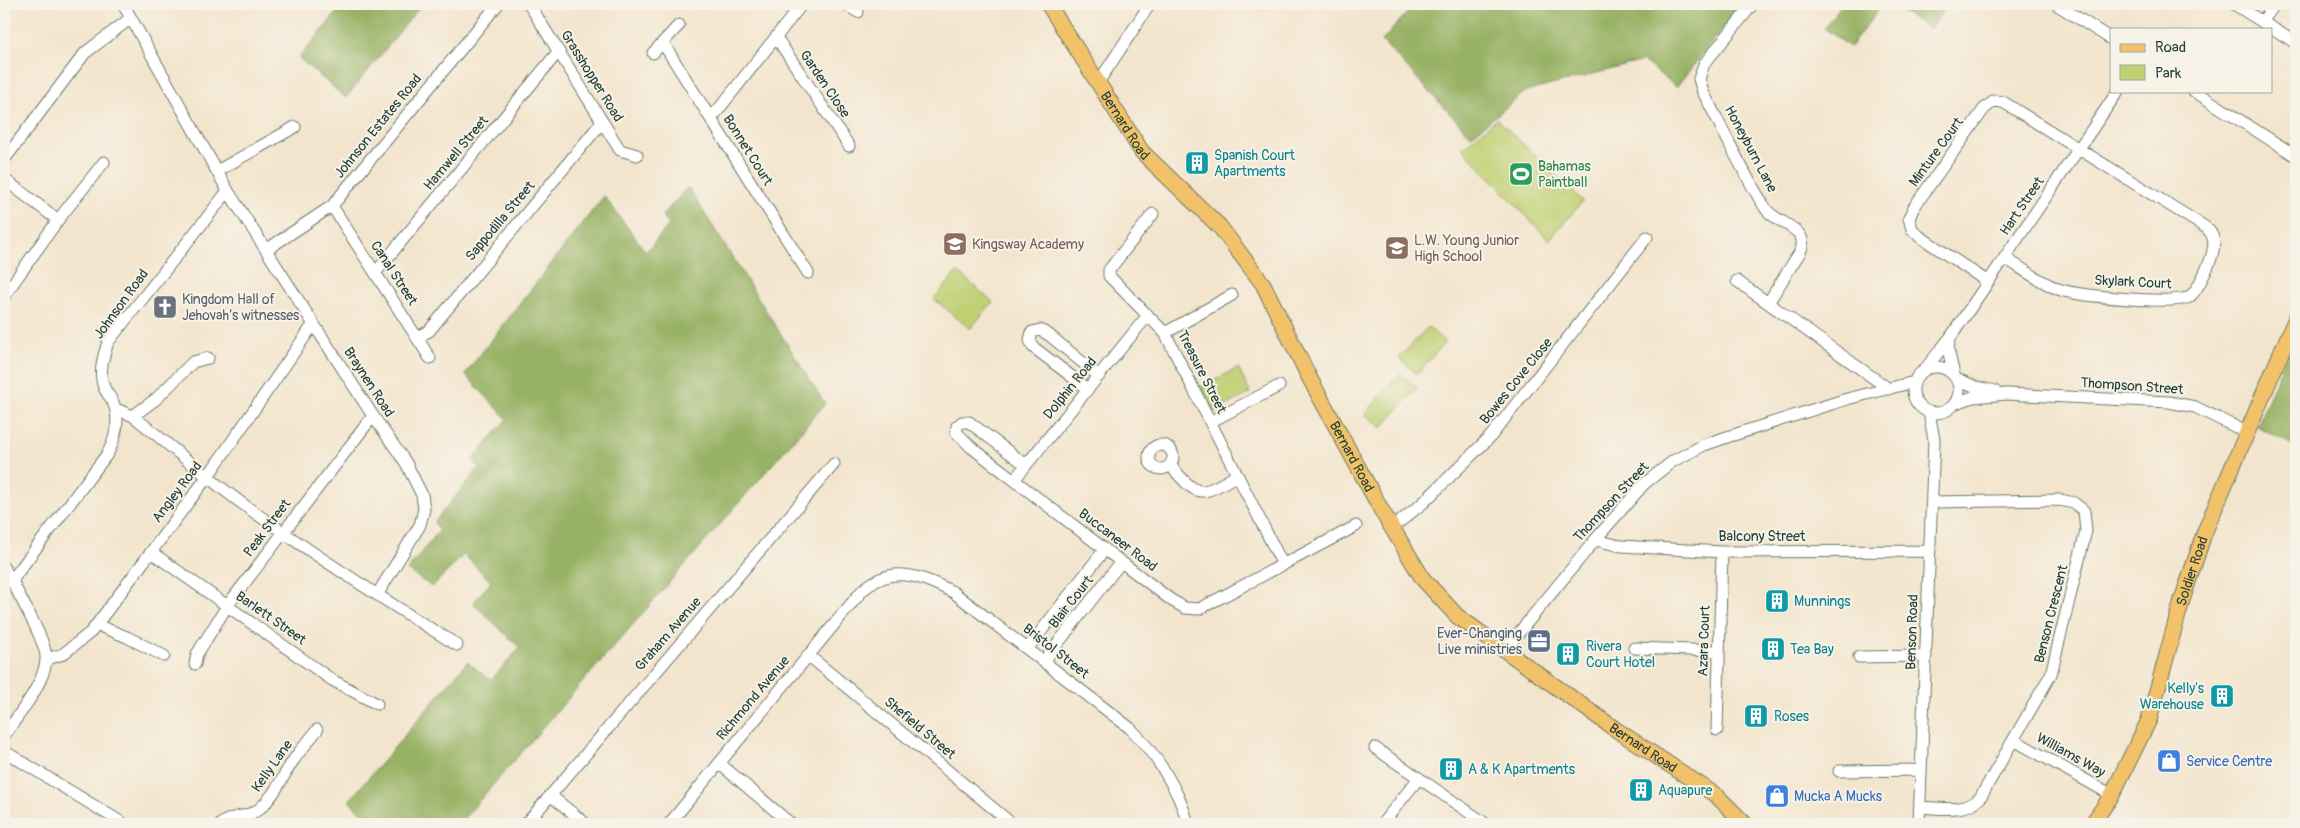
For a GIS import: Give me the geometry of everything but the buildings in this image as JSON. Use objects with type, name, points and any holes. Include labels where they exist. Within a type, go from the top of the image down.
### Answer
[{"type":"main road","name":"Bernard Road","points":[[1048,4],[1142,152],[1220,227],[1263,284],[1309,377],[1392,528],[1423,579],[1458,616],[1504,651],[1615,729],[1717,796],[1745,824]]},
{"type":"main road","name":"Soldier Road","points":[[2092,824],[2112,795],[2149,720],[2196,554],[2217,499],[2248,433],[2296,318]]},
{"type":"street","points":[[124,4],[228,191]]},
{"type":"street","name":"Johnson Estates Road","points":[[266,250],[332,206],[498,4]]},
{"type":"street","name":"Grasshopper Road","points":[[529,4],[620,150],[637,155]]},
{"type":"street","points":[[711,119],[802,4]]},
{"type":"street","points":[[845,4],[858,12]]},
{"type":"street","points":[[1098,83],[1150,4]]},
{"type":"street","name":"Honeyburn Lane","points":[[1754,4],[1704,64],[1699,79],[1703,92],[1767,211],[1794,230],[1803,240],[1800,252],[1768,303]]},
{"type":"street","points":[[2056,4],[2110,38]]},
{"type":"street","points":[[2234,4],[2272,28]]},
{"type":"street","points":[[2262,22],[2275,4]]},
{"type":"street","points":[[4,160],[85,53],[131,18]]},
{"type":"street","points":[[653,53],[679,25]]},
{"type":"street","points":[[2272,28],[2296,43]]},
{"type":"street","name":"Garden Close","points":[[776,38],[849,146]]},
{"type":"street","name":"Bonnet Court","points":[[663,43],[808,273]]},
{"type":"street","name":"Hamwell Street","points":[[376,272],[558,52]]},
{"type":"street","name":"Hart Street","points":[[1926,369],[1950,338],[2117,92]]},
{"type":"street","points":[[2196,92],[2296,156]]},
{"type":"street","name":"Minture Court","points":[[1988,282],[1919,236],[1912,229],[1909,218],[1914,207],[1984,109],[1994,101],[2003,102],[2079,149]]},
{"type":"street","name":"Sappodilla Street","points":[[418,337],[429,331],[602,122]]},
{"type":"street","points":[[217,171],[295,127]]},
{"type":"street","name":"Skylark Court","points":[[2005,258],[2049,285],[2069,293],[2164,300],[2182,300],[2192,295],[2210,261],[2214,246],[2212,233],[2079,149]]},
{"type":"street","points":[[4,296],[58,220],[104,162]]},
{"type":"street","points":[[4,179],[58,220]]},
{"type":"street","name":"Braynen Road","points":[[228,191],[372,416],[406,463],[422,495],[424,509],[420,524],[377,595]]},
{"type":"street","name":"Johnson Road","points":[[13,583],[18,570],[108,453],[114,441],[118,425],[116,409],[102,381],[102,359],[108,342],[228,191]]},
{"type":"street","name":"Canal Street","points":[[332,206],[430,358]]},
{"type":"street","name":"Treasure Street","points":[[1153,214],[1108,273],[1110,280],[1165,333],[1283,565]]},
{"type":"street","name":"Bowes Cove Close","points":[[1392,528],[1423,503],[1491,436],[1648,237]]},
{"type":"street","points":[[1737,281],[1890,389],[1914,397]]},
{"type":"street","points":[[1165,333],[1232,294]]},
{"type":"street","name":"Dolphin Road","points":[[1014,480],[1148,315]]},
{"type":"street","name":"Angley Road","points":[[47,659],[63,654],[91,632],[208,476],[313,325]]},
{"type":"street","points":[[1088,389],[1033,347],[1030,340],[1032,332],[1040,330],[1049,335],[1099,376]]},
{"type":"street","points":[[1950,338],[1948,349],[1960,389],[1956,403]]},
{"type":"street","points":[[133,416],[156,399],[193,362],[208,358]]},
{"type":"street","points":[[1944,412],[1929,412],[1922,409],[1914,397],[1914,382],[1926,369],[1942,367],[1956,377],[1976,387],[2007,394]]},
{"type":"street","name":"Thompson Street","points":[[1504,651],[1595,540],[1644,484],[1659,470],[1686,453],[1727,437],[1848,399],[1914,382]]},
{"type":"street","points":[[1210,422],[1279,386]]},
{"type":"street","points":[[1934,440],[1944,412],[1956,403],[1973,397],[2007,394]]},
{"type":"street","name":"Thompson Street","points":[[2007,394],[2169,402],[2195,407],[2248,433]]},
{"type":"street","points":[[116,409],[133,416],[208,476],[283,532],[377,595],[457,645]]},
{"type":"street","points":[[1929,412],[1934,440]]},
{"type":"street","name":"Peak Street","points":[[195,664],[197,654],[227,606],[372,416]]},
{"type":"street","name":"Buccaneer Road","points":[[1026,465],[969,422],[962,422],[957,426],[958,436],[1014,480],[1180,605],[1195,610],[1356,526]]},
{"type":"street","name":"Benson Road","points":[[1919,824],[1934,440]]},
{"type":"street","name":"Graham Avenue","points":[[526,824],[834,464]]},
{"type":"street","points":[[1170,465],[1188,486],[1202,493],[1211,491],[1237,476]]},
{"type":"street","name":"Benson Crescent","points":[[1920,807],[1963,808],[1976,803],[2046,687],[2056,660],[2084,542],[2086,517],[2079,507],[2060,500],[1932,502]]},
{"type":"street","name":"Balcony Street","points":[[1595,540],[1622,546],[1722,552],[1930,551]]},
{"type":"street","name":"Blair Court","points":[[1028,648],[1105,549]]},
{"type":"street","name":"Barlett Street","points":[[151,552],[332,680],[377,704]]},
{"type":"street","name":"Azara Court","points":[[1717,730],[1722,552]]},
{"type":"street","name":"Blair Court","points":[[1044,661],[1121,562]]},
{"type":"street","points":[[4,568],[42,640],[47,659],[42,678],[4,736]]},
{"type":"street","name":"Bristol Street","points":[[860,592],[872,582],[886,576],[903,574],[921,578],[953,592],[1028,648],[1138,736],[1167,778],[1188,824]]},
{"type":"street","name":"Richmond Avenue","points":[[669,824],[860,592]]},
{"type":"street","points":[[97,624],[164,656]]},
{"type":"street","points":[[1634,648],[1719,651]]},
{"type":"street","name":"Shefield Street","points":[[808,655],[1012,824]]},
{"type":"street","points":[[1859,657],[1926,656]]},
{"type":"street","name":"Kelly Lane","points":[[221,824],[235,818],[250,815],[260,808],[270,798],[294,760],[317,730]]},
{"type":"street","name":"Williams Way","points":[[2014,740],[2112,795]]},
{"type":"street","points":[[1375,748],[1486,824]]},
{"type":"street","points":[[4,751],[124,824]]},
{"type":"street","points":[[719,764],[791,824]]},
{"type":"street","points":[[1839,771],[1921,770]]},
{"type":"street","points":[[1382,824],[1419,778]]},
{"type":"street","points":[[550,795],[586,824]]},
{"type":"green space","points":[[344,4],[422,4],[346,98],[299,58]]},
{"type":"green space","points":[[1415,4],[1743,4],[1676,87],[1643,61],[1525,92],[1471,136],[1382,41]]},
{"type":"green space","points":[[1842,4],[1883,4],[1850,47],[1824,28]]},
{"type":"green space","points":[[1890,4],[1948,4],[1930,29]]},
{"type":"green space","name":"Bahamas Paintball","points":[[1497,119],[1583,201],[1549,240],[1462,148]]},
{"type":"green space","points":[[688,187],[825,404],[459,824],[362,824],[367,818],[349,801],[467,662],[491,680],[520,648],[473,603],[491,582],[464,555],[432,587],[407,570],[439,531],[434,522],[479,468],[473,460],[507,419],[465,374],[604,196],[646,252],[669,225],[662,216]]},
{"type":"green space","points":[[957,272],[993,302],[970,329],[934,299]]},
{"type":"green space","points":[[1428,327],[1445,342],[1417,374],[1399,358]]},
{"type":"green space","points":[[2296,333],[2296,447],[2257,426]]},
{"type":"green space","points":[[1238,368],[1250,393],[1214,412],[1201,387]]},
{"type":"green space","points":[[1400,374],[1417,388],[1382,428],[1365,414]]},
{"type":"place","name":"Spanish Court Apartments","points":[[1197,163]]},
{"type":"place","name":"Bahamas Paintball","points":[[1521,174]]},
{"type":"place","name":"Kingsway Academy","points":[[955,244]]},
{"type":"place","name":"L.W. Young Junior High School","points":[[1397,248]]},
{"type":"place","name":"Kingdom Hall of Jehovah’s witnesses","points":[[165,307]]},
{"type":"place","name":"Munnings","points":[[1777,601]]},
{"type":"place","name":"Ever-Changing Live ministries","points":[[1539,641]]},
{"type":"place","name":"Tea Bay","points":[[1773,649]]},
{"type":"place","name":"Rivera Court Hotel","points":[[1568,654]]},
{"type":"place","name":"Kelly's Warehouse","points":[[2222,696]]},
{"type":"place","name":"Roses","points":[[1756,716]]},
{"type":"place","name":"Service Centre","points":[[2169,761]]},
{"type":"place","name":"A & K Apartments","points":[[1451,769]]},
{"type":"place","name":"Aquapure","points":[[1641,790]]},
{"type":"place","name":"Mucka A Mucks","points":[[1777,796]]}]
